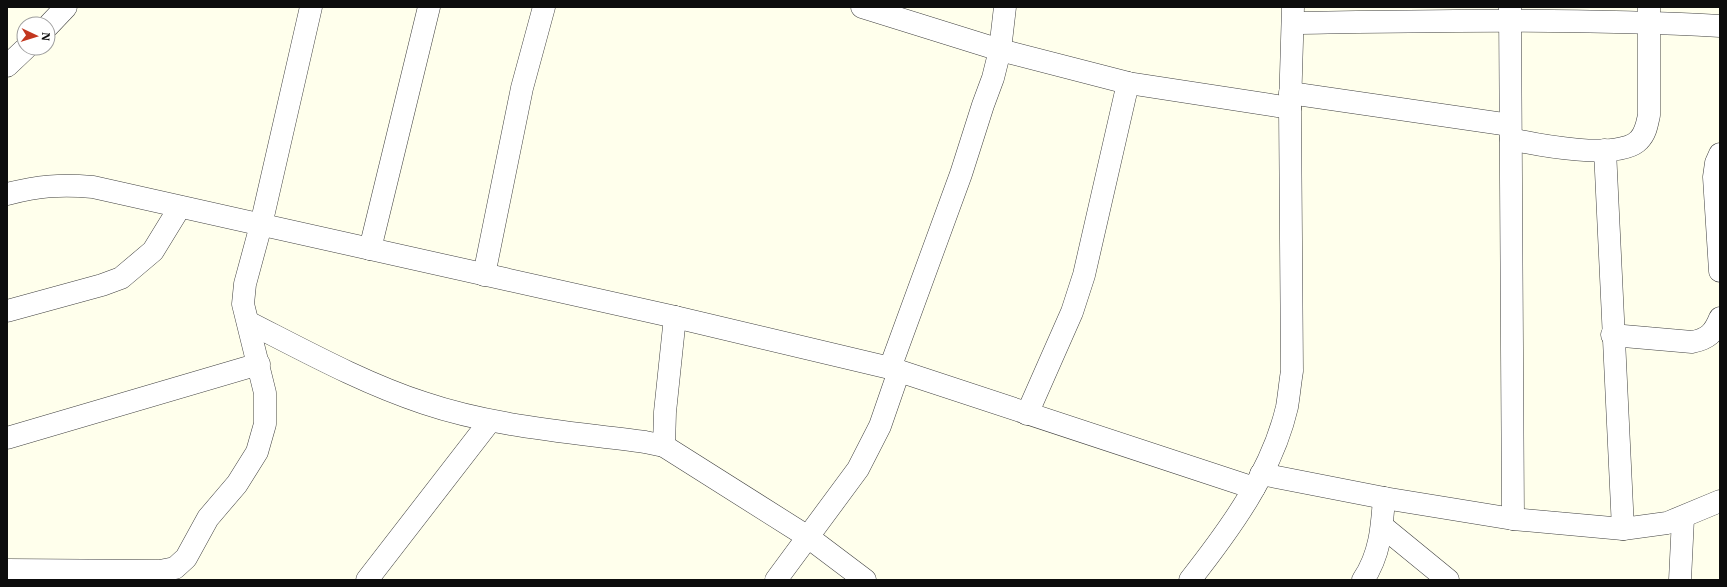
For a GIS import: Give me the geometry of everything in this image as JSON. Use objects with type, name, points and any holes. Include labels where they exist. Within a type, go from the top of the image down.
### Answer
[{"type":"street","points":[[56,18],[66,7]]},
{"type":"street","points":[[7,570],[160,571],[175,568],[186,558],[208,518],[237,484],[258,452],[265,424],[265,393],[243,304],[245,284],[261,225],[311,7]]},
{"type":"street","points":[[370,249],[429,7]]},
{"type":"street","points":[[484,274],[522,88],[544,7]]},
{"type":"street","points":[[776,580],[839,497],[870,449],[880,426],[894,369],[993,78],[1000,50],[1005,7]]},
{"type":"street","points":[[874,9],[1000,50],[1128,83],[1290,101],[1510,132],[1565,148],[1605,150],[1626,148],[1639,141],[1646,130],[1649,115],[1649,15]]},
{"type":"street","points":[[1510,14],[1513,519]]},
{"type":"street","points":[[1190,580],[1227,530],[1258,481],[1276,441],[1287,407],[1292,371],[1290,101],[1293,15],[1649,15],[1720,26]]},
{"type":"street","points":[[7,66],[18,56]]},
{"type":"street","points":[[1027,414],[1072,312],[1084,275],[1128,83]]},
{"type":"street","points":[[1605,150],[1612,335],[1623,529]]},
{"type":"street","points":[[1720,154],[1716,163],[1714,178],[1720,271]]},
{"type":"street","points":[[7,194],[33,188],[64,184],[93,187],[675,317],[894,369],[1027,414],[1258,481],[1384,498],[1513,519],[1623,529],[1651,527],[1684,518],[1720,501]]},
{"type":"street","points":[[7,311],[102,285],[121,278],[153,251],[180,207]]},
{"type":"street","points":[[664,446],[665,412],[675,317]]},
{"type":"street","points":[[1612,335],[1692,342],[1703,340],[1714,332],[1720,318]]},
{"type":"street","points":[[248,322],[362,378],[424,403],[490,421],[645,442],[664,446],[808,537],[865,580]]},
{"type":"street","points":[[7,438],[259,364]]},
{"type":"street","points":[[367,580],[490,421]]},
{"type":"street","points":[[1363,580],[1375,559],[1382,526],[1384,498]]},
{"type":"street","points":[[1680,580],[1684,518]]},
{"type":"street","points":[[1382,526],[1448,580]]}]
